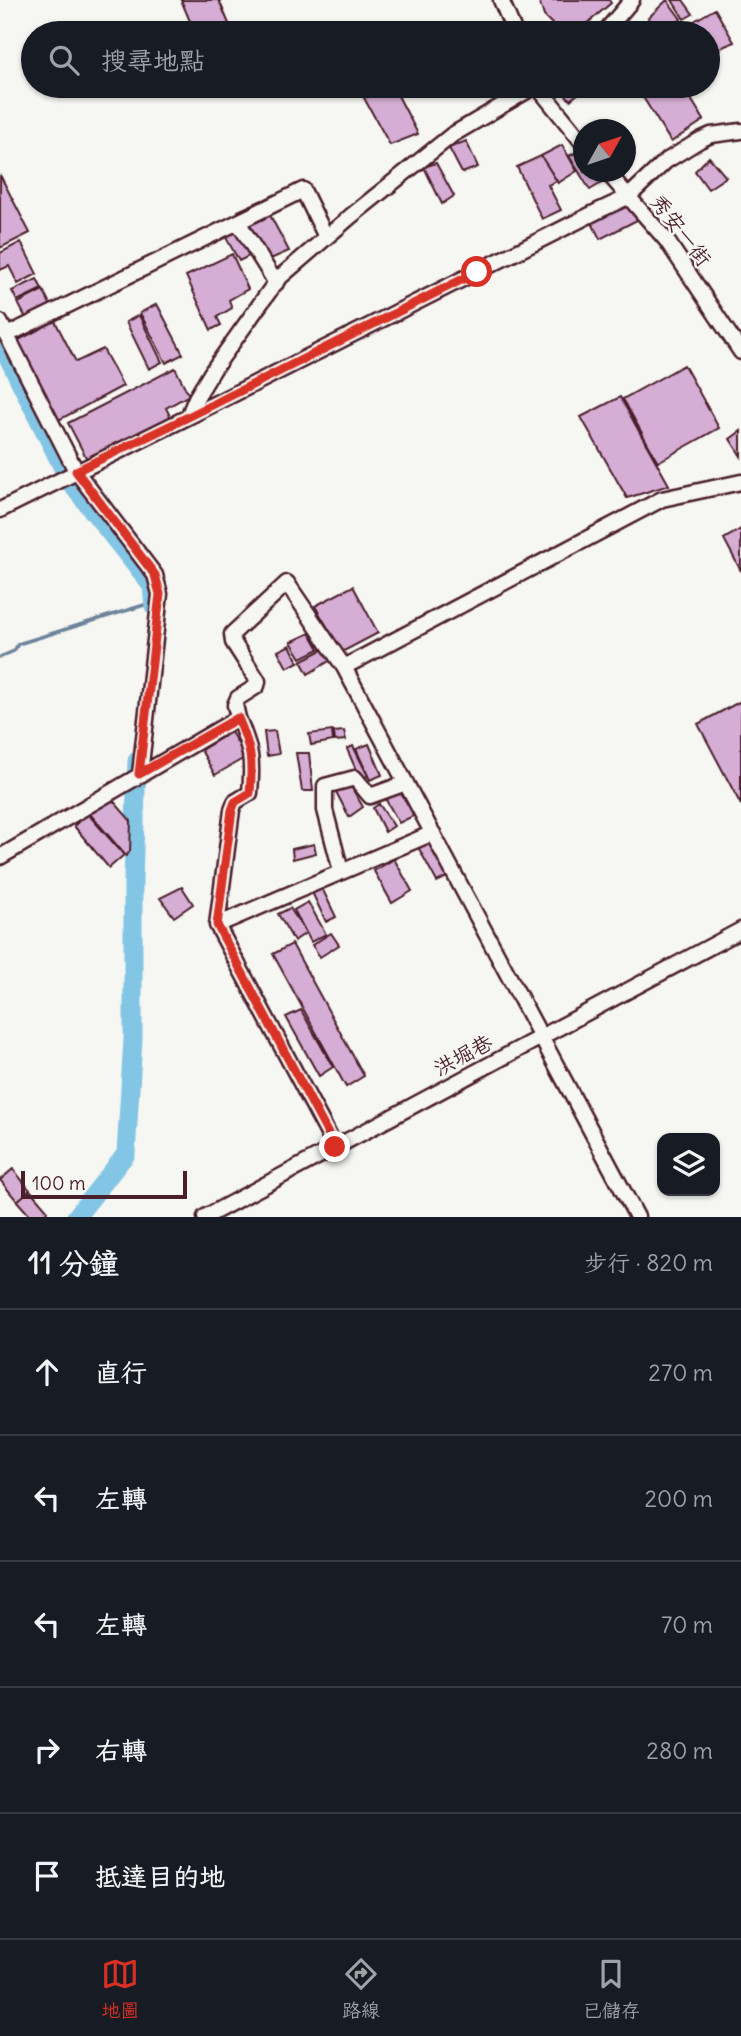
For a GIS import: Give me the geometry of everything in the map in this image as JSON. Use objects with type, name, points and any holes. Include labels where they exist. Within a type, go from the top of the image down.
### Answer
[{"type":"street","points":[[501,0],[510,21]]},
{"type":"street","points":[[612,21],[623,4]]},
{"type":"street","points":[[188,417],[195,398],[213,370],[276,283],[326,237],[452,135],[515,98]]},
{"type":"street","points":[[546,98],[573,132]]},
{"type":"street","points":[[0,510],[628,197],[666,161],[700,140],[711,135],[741,131]]},
{"type":"street","name":"秀安一街","points":[[615,182],[667,241],[741,352]]},
{"type":"street","points":[[139,774],[160,594],[155,575],[76,471],[3,328],[303,190],[326,237]]},
{"type":"street","points":[[238,222],[276,283]]},
{"type":"street","points":[[344,667],[663,499],[741,482]]},
{"type":"street","points":[[335,1147],[217,925],[232,810],[235,802],[250,793],[252,771],[250,748],[235,705],[238,698],[257,686],[258,681],[233,642],[232,634],[287,583],[344,667],[637,1217]]},
{"type":"street","points":[[0,857],[238,718]]},
{"type":"street","points":[[341,871],[325,810],[325,786],[355,778],[370,796],[406,783]]},
{"type":"street","points":[[217,925],[433,833]]},
{"type":"street","name":"洪堀巷","points":[[205,1217],[741,930]]},
{"type":"building","points":[[181,0],[219,0],[228,21],[190,21]]},
{"type":"building","points":[[539,0],[609,0],[611,3],[590,21],[549,21],[544,16]]},
{"type":"building","points":[[667,0],[681,19],[651,21],[648,18]]},
{"type":"building","points":[[672,0],[683,0],[693,14],[684,19]]},
{"type":"building","points":[[715,9],[734,42],[720,48],[720,21],[694,21]]},
{"type":"building","points":[[364,98],[399,98],[418,134],[390,145]]},
{"type":"building","points":[[644,98],[690,98],[704,120],[671,142]]},
{"type":"building","points":[[466,141],[478,167],[462,173],[449,148]]},
{"type":"building","points":[[562,145],[573,164],[573,174],[558,183],[541,156]]},
{"type":"building","points":[[541,156],[557,181],[548,185],[561,210],[542,219],[517,167]]},
{"type":"building","points":[[709,157],[726,177],[708,189],[695,171]]},
{"type":"building","points":[[436,163],[454,196],[442,204],[424,167]]},
{"type":"building","points":[[0,175],[30,233],[0,248]]},
{"type":"building","points":[[585,182],[603,182],[590,190]]},
{"type":"building","points":[[262,200],[289,251],[266,261],[238,211]]},
{"type":"building","points":[[627,203],[637,220],[600,239],[591,221]]},
{"type":"building","points":[[230,219],[251,255],[239,261],[219,225]]},
{"type":"building","points":[[21,242],[37,274],[18,284],[9,266],[0,270],[0,253]]},
{"type":"building","points":[[232,254],[248,289],[229,300],[232,308],[217,317],[221,325],[211,330],[186,276]]},
{"type":"building","points":[[37,279],[42,289],[17,301],[12,291]]},
{"type":"building","points":[[43,290],[52,308],[27,320],[18,303]]},
{"type":"building","points":[[157,304],[183,354],[166,363],[140,313]]},
{"type":"building","points":[[139,315],[162,362],[149,369],[126,322]]},
{"type":"building","points":[[55,321],[76,362],[103,349],[123,386],[55,422],[13,343]]},
{"type":"building","points":[[684,365],[719,428],[658,462],[623,399]]},
{"type":"building","points":[[175,368],[189,395],[166,408],[172,420],[89,463],[68,423]]},
{"type":"building","points":[[620,397],[669,485],[627,498],[581,417]]},
{"type":"building","points":[[741,431],[741,456],[730,439]]},
{"type":"building","points":[[741,529],[741,571],[724,539]]},
{"type":"building","points":[[353,586],[378,633],[342,652],[315,606]]},
{"type":"building","points":[[310,633],[319,649],[301,658],[291,642]]},
{"type":"building","points":[[290,645],[298,662],[287,668],[278,651]]},
{"type":"building","points":[[324,649],[331,660],[308,674],[301,661]]},
{"type":"building","points":[[741,701],[741,805],[698,724]]},
{"type":"building","points":[[275,731],[279,754],[267,756],[264,732]]},
{"type":"building","points":[[332,731],[333,741],[311,745],[309,734]]},
{"type":"building","points":[[344,731],[346,740],[335,741],[334,732]]},
{"type":"building","points":[[231,732],[246,757],[215,775],[201,750]]},
{"type":"building","points":[[369,744],[382,775],[370,780],[356,749]]},
{"type":"building","points":[[353,746],[368,776],[360,779],[347,749]]},
{"type":"building","points":[[296,753],[309,753],[313,791],[302,791]]},
{"type":"building","points":[[346,778],[363,807],[349,817],[332,784]]},
{"type":"building","points":[[399,791],[415,815],[399,823],[386,800]]},
{"type":"building","points":[[110,797],[131,821],[130,851],[126,856],[90,814]]},
{"type":"building","points":[[379,804],[394,826],[385,832],[373,808]]},
{"type":"building","points":[[88,814],[124,855],[109,868],[74,826]]},
{"type":"building","points":[[431,841],[449,876],[437,882],[418,847]]},
{"type":"building","points":[[314,844],[316,853],[293,859],[292,849]]},
{"type":"building","points":[[394,859],[412,891],[392,903],[374,871]]},
{"type":"building","points":[[320,884],[336,917],[326,922],[310,888]]},
{"type":"building","points":[[182,887],[193,904],[174,917],[160,898]]},
{"type":"building","points":[[308,902],[326,934],[311,942],[294,910]]},
{"type":"building","points":[[290,908],[306,933],[294,941],[278,914]]},
{"type":"building","points":[[331,933],[339,945],[320,957],[312,945]]},
{"type":"building","points":[[292,944],[364,1076],[346,1087],[273,954]]},
{"type":"building","points":[[301,1010],[333,1067],[319,1076],[286,1017]]},
{"type":"building","points":[[13,1169],[30,1190],[17,1201],[0,1180]]},
{"type":"building","points":[[30,1190],[48,1211],[39,1217],[31,1217],[17,1201]]},
{"type":"waterway","points":[[0,341],[70,482],[152,586],[154,606]]},
{"type":"waterway","points":[[0,657],[14,651],[18,644],[154,602]]},
{"type":"waterway","points":[[76,1217],[126,1154],[133,1039],[133,880],[137,761]]},
{"type":"route","points":[[335,1147],[217,925],[232,810],[235,802],[250,793],[250,748],[238,718],[139,774],[160,594],[155,575],[76,471],[477,272]]}]
